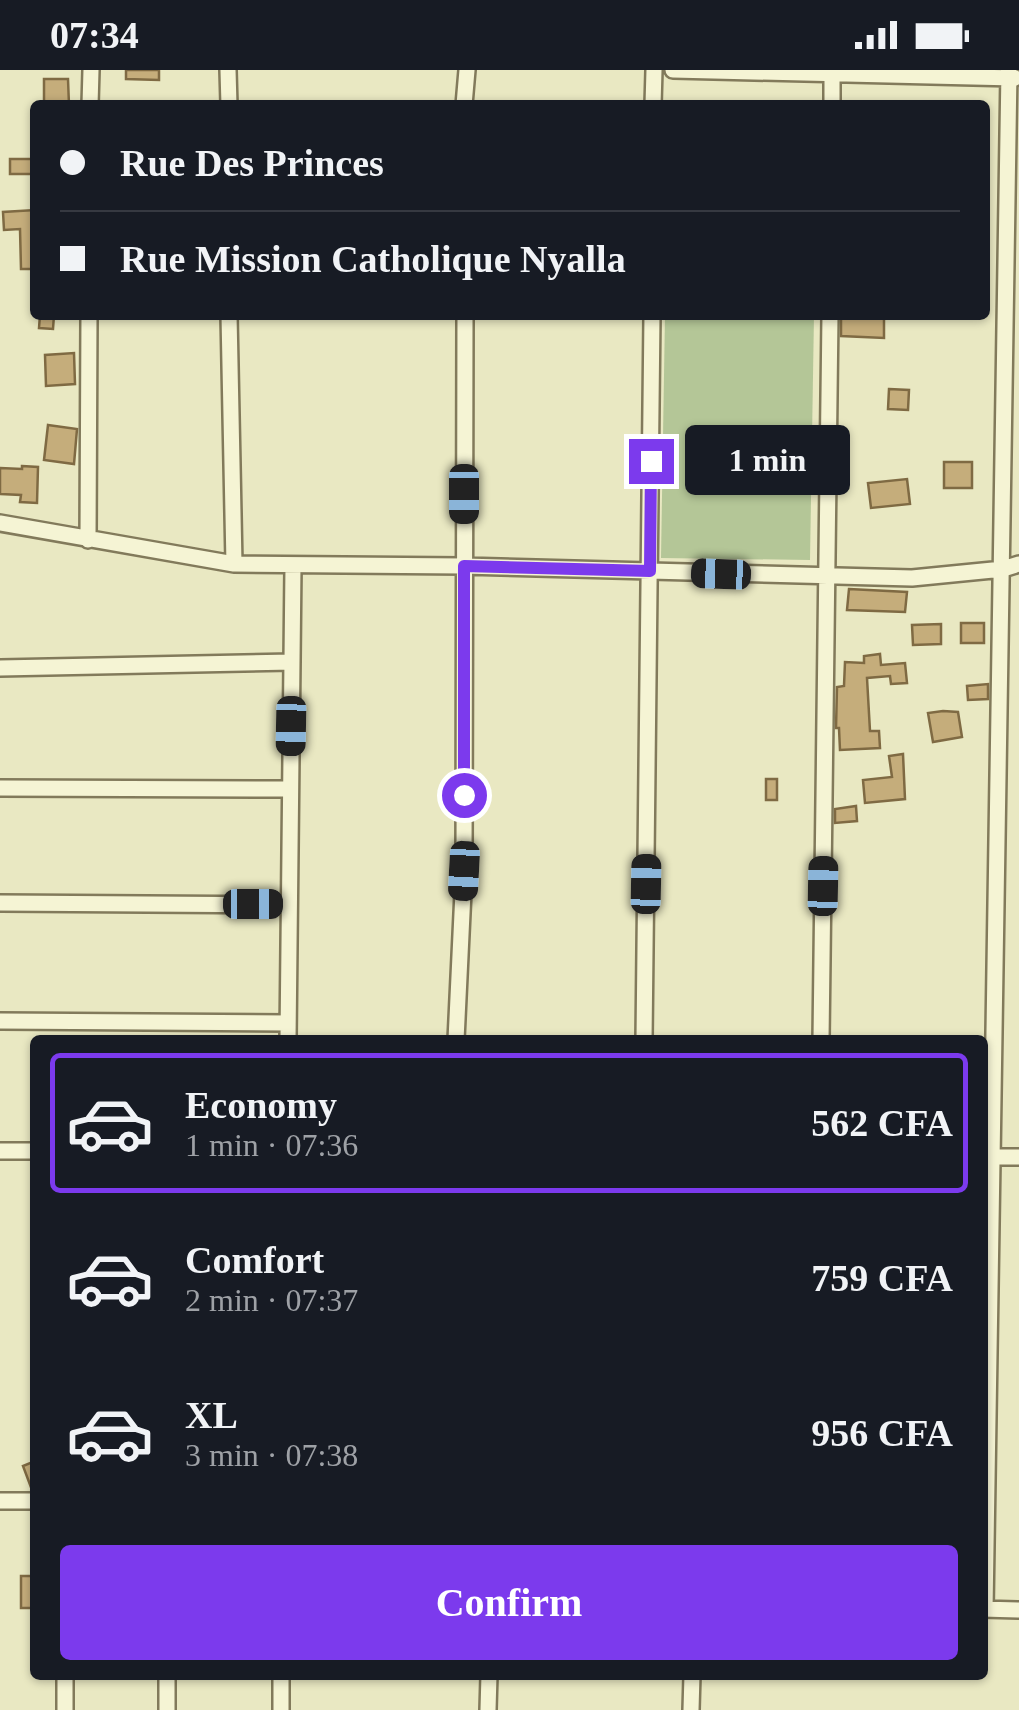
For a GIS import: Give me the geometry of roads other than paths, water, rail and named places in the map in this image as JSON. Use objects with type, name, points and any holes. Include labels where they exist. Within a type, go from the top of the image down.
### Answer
[{"type":"street","points":[[90,70],[90,100]]},
{"type":"street","points":[[228,70],[228,100]]},
{"type":"street","points":[[464,100],[466,70]]},
{"type":"street","points":[[653,100],[654,70]]},
{"type":"street","points":[[673,70],[1012,75],[1011,566],[988,1132]]},
{"type":"street","points":[[832,72],[832,100]]},
{"type":"street","points":[[88,540],[90,320]]},
{"type":"street","points":[[229,320],[234,564]]},
{"type":"street","points":[[456,1035],[464,871],[465,320]]},
{"type":"street","points":[[644,1035],[652,320]]},
{"type":"street","points":[[820,1035],[830,320]]},
{"type":"street","points":[[0,522],[234,564],[912,578],[1011,566]]},
{"type":"street","points":[[0,1021],[288,1032],[293,566]]},
{"type":"street","points":[[0,668],[292,662]]},
{"type":"street","points":[[0,788],[290,789]]},
{"type":"street","points":[[0,904],[289,905]]},
{"type":"street","points":[[0,1151],[30,1152]]},
{"type":"street","points":[[988,1157],[1019,1157]]},
{"type":"street","points":[[0,1501],[30,1501]]},
{"type":"street","points":[[988,1609],[1019,1610]]},
{"type":"street","points":[[64,1710],[65,1680]]},
{"type":"street","points":[[167,1680],[167,1710]]},
{"type":"street","points":[[280,1710],[281,1680]]},
{"type":"street","points":[[488,1710],[489,1680]]},
{"type":"street","points":[[690,1710],[692,1680]]}]
